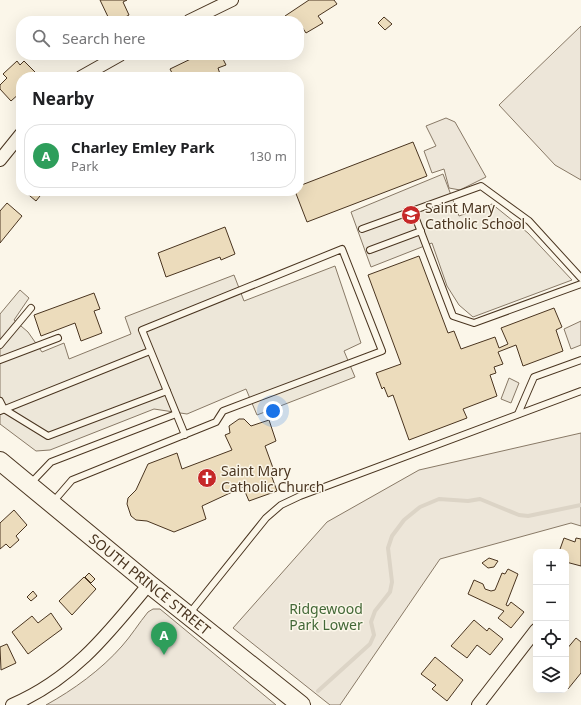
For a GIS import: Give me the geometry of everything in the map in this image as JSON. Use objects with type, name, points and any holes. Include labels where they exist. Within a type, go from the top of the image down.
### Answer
[{"type":"street","points":[[199,16],[232,0]]},
{"type":"street","points":[[90,72],[111,60]]},
{"type":"street","points":[[0,160],[16,140]]},
{"type":"street","name":"SOUTH PRINCE STREET","points":[[0,462],[149,584],[301,705]]},
{"type":"street","points":[[12,705],[32,697],[72,669],[88,655],[149,584]]},
{"type":"street","points":[[478,705],[533,634]]},
{"type":"lane","points":[[362,229],[481,186],[529,221],[581,278]]},
{"type":"lane","points":[[413,211],[454,316],[474,323],[581,284]]},
{"type":"lane","points":[[370,250],[421,231]]},
{"type":"lane","points":[[52,504],[72,480],[185,435],[216,422],[223,411],[382,352],[342,249],[142,330],[185,435]]},
{"type":"lane","points":[[0,346],[31,308]]},
{"type":"lane","points":[[0,360],[58,338]]},
{"type":"lane","points":[[2,410],[150,351]]},
{"type":"lane","points":[[518,414],[534,377],[581,360]]},
{"type":"lane","points":[[2,410],[48,436],[167,391]]},
{"type":"lane","points":[[188,615],[266,518],[281,505],[300,496],[581,391]]},
{"type":"lane","points":[[0,401],[2,410],[0,418]]},
{"type":"lane","points":[[29,485],[51,462],[176,414]]},
{"type":"green space","points":[[581,26],[581,180],[555,165],[499,105]]},
{"type":"green space","points":[[446,118],[455,122],[486,177],[460,190],[449,188],[444,169],[432,173],[424,151],[436,146],[426,126]]},
{"type":"green space","points":[[581,321],[581,345],[571,349],[564,329]]},
{"type":"green space","name":"Ridgewood Park Lower","points":[[581,433],[581,526],[571,523],[440,559],[340,705],[330,705],[233,628],[327,522],[419,470]]},
{"type":"green space","points":[[153,609],[160,609],[276,705],[46,705],[76,686],[114,655],[148,612]]},
{"type":"shaded area","points":[[443,174],[459,216],[492,204],[528,233],[572,280],[473,317],[459,305],[447,286],[432,243],[371,267],[351,212]]},
{"type":"shaded area","points":[[335,266],[361,343],[344,351],[355,377],[257,415],[246,389],[187,414],[154,409],[50,450],[36,451],[0,424],[0,314],[20,290],[29,298],[14,320],[28,332],[42,352],[64,343],[69,359],[131,334],[125,317],[234,275],[244,301]]},
{"type":"shaded area","points":[[509,378],[519,383],[511,403],[501,399]]},
{"type":"building","points":[[100,0],[127,0],[123,2],[129,15],[108,16]]},
{"type":"building","points":[[309,0],[334,0],[337,4],[318,16],[323,23],[306,33],[304,30],[304,16],[285,16]]},
{"type":"building","points":[[384,17],[392,24],[385,30],[378,23]]},
{"type":"building","points":[[189,60],[224,60],[226,65],[218,68],[219,72],[172,72],[170,69]]},
{"type":"building","points":[[17,61],[20,65],[24,61],[35,72],[16,72],[16,96],[11,101],[0,89],[0,85],[7,78],[3,74]]},
{"type":"building","points":[[413,142],[427,176],[307,222],[297,196],[304,196],[304,184]]},
{"type":"building","points":[[30,196],[40,196],[36,201]]},
{"type":"building","points":[[7,203],[22,216],[0,243],[0,211]]},
{"type":"building","points":[[225,227],[235,254],[221,260],[220,257],[166,277],[158,253]]},
{"type":"building","points":[[419,256],[448,333],[454,331],[461,349],[495,337],[499,348],[508,344],[501,328],[554,308],[562,327],[556,330],[563,351],[523,366],[516,345],[498,352],[503,364],[494,367],[496,373],[490,375],[497,396],[463,409],[467,418],[409,440],[393,395],[388,397],[384,387],[382,389],[376,373],[401,364],[368,275]]},
{"type":"building","points":[[94,293],[100,309],[94,311],[102,333],[81,341],[75,323],[41,336],[34,315]]},
{"type":"building","name":"Saint Mary Catholic Church","points":[[239,419],[244,419],[251,426],[269,420],[276,441],[265,446],[273,468],[269,469],[277,491],[249,501],[243,487],[202,506],[206,519],[174,532],[147,521],[136,520],[131,516],[127,504],[128,498],[136,490],[148,464],[177,453],[182,469],[232,450],[225,435],[230,433],[229,426]]},
{"type":"building","points":[[14,510],[27,525],[16,536],[19,540],[10,548],[6,544],[0,549],[0,523]]},
{"type":"building","points":[[564,538],[575,542],[576,538],[581,539],[581,566],[569,563],[569,549],[560,549]]},
{"type":"building","points":[[489,558],[498,561],[494,567],[488,568],[482,563]]},
{"type":"building","points":[[508,569],[518,574],[506,605],[508,606],[511,602],[524,612],[511,628],[498,618],[504,611],[468,594],[474,580],[483,584],[485,589],[491,591],[495,590],[502,573],[505,574]]},
{"type":"building","points":[[89,573],[95,579],[91,583],[85,577]]},
{"type":"building","points":[[84,577],[96,589],[72,615],[59,601]]},
{"type":"building","points":[[33,591],[37,596],[31,601],[27,597]]},
{"type":"building","points":[[51,613],[62,629],[28,654],[12,632],[32,616],[38,623]]},
{"type":"building","points":[[474,620],[487,631],[489,628],[503,639],[490,655],[477,645],[467,658],[451,646]]},
{"type":"building","points":[[576,638],[581,642],[581,673],[569,688],[569,657],[569,646]]},
{"type":"building","points":[[7,644],[16,663],[1,670],[0,647]]},
{"type":"building","points":[[435,657],[463,680],[447,701],[432,689],[436,685],[421,674]]},
{"type":"waterway","points":[[318,691],[370,644],[374,635],[371,622],[375,611],[390,592],[392,582],[388,548],[392,536],[404,520],[420,507],[439,499],[468,501],[480,499],[519,515],[528,516],[581,505]]},
{"type":"place","name":"Saint Mary Catholic School","points":[[411,215]]},
{"type":"place","name":"Saint Mary Catholic Church","points":[[207,478]]},
{"type":"place","name":"Charley Emley Park","points":[[164,655]]}]
